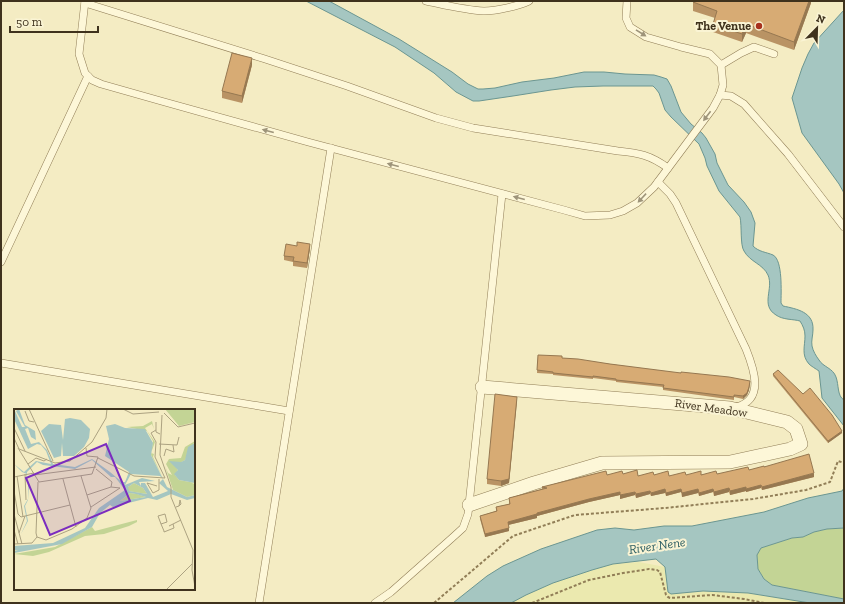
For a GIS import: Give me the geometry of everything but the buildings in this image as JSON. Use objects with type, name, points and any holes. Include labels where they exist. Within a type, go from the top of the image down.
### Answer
[{"type":"street","name":"River Meadow","points":[[469,504],[602,463],[730,462],[790,449],[801,444],[796,429],[787,422],[730,408],[482,387]]},
{"type":"lane","points":[[426,1],[460,9],[486,11],[529,1]]},
{"type":"lane","points":[[627,1],[626,18],[630,27],[646,37],[710,54],[721,65],[724,84],[713,108],[654,187],[637,203],[623,211],[610,215],[586,216],[168,104],[108,86],[92,80],[85,73],[79,54],[85,2],[347,86],[436,118],[473,128],[638,153],[649,156],[668,168]]},
{"type":"lane","points":[[721,65],[754,47],[774,54]]},
{"type":"lane","points":[[1,262],[88,76]]},
{"type":"lane","points":[[720,95],[730,96],[744,104],[788,154],[844,227]]},
{"type":"lane","points":[[259,603],[331,148]]},
{"type":"lane","points":[[658,182],[670,194],[676,203],[753,365],[755,380],[753,394],[744,404],[730,408]]},
{"type":"lane","points":[[375,603],[391,592],[463,528],[468,514],[502,194]]},
{"type":"lane","points":[[1,364],[289,411]]},
{"type":"path","points":[[434,603],[513,536],[575,515],[753,499],[806,490],[830,482],[838,461],[844,463]]},
{"type":"path","points":[[532,603],[589,580],[649,569],[660,572],[668,598],[712,595],[764,603]]},
{"type":"shaded area","points":[[639,562],[665,567],[671,594],[703,591],[748,593],[810,603],[511,603],[553,583],[592,570],[613,564]]},
{"type":"green space","points":[[844,528],[844,599],[772,585],[764,579],[758,569],[757,555],[761,548],[792,538],[803,537],[814,532],[827,529]]},
{"type":"water","points":[[306,1],[329,1],[399,39],[478,89],[495,88],[584,72],[654,75],[667,79],[681,112],[706,138],[715,154],[717,163],[728,185],[751,212],[755,223],[753,246],[760,251],[773,255],[776,258],[781,277],[781,303],[783,306],[804,312],[811,319],[813,324],[813,350],[821,362],[835,374],[840,396],[844,400],[844,426],[822,398],[819,371],[809,364],[805,357],[804,328],[800,321],[779,317],[771,311],[768,302],[770,286],[768,275],[763,268],[750,258],[744,251],[740,217],[719,191],[707,166],[699,144],[665,110],[659,93],[653,86],[575,87],[473,101],[456,92],[434,73],[395,47]]},
{"type":"water","points":[[844,10],[844,193],[802,133],[792,98],[802,68],[814,43]]},
{"type":"water","name":"River Nene","points":[[844,488],[844,528],[827,529],[814,532],[803,537],[792,538],[761,548],[757,555],[758,569],[764,579],[772,585],[844,599],[844,603],[810,603],[748,593],[703,591],[671,594],[668,592],[665,567],[656,559],[613,564],[592,570],[553,583],[511,603],[453,603],[487,576],[503,566],[541,549],[597,530],[615,528],[634,530],[664,526],[692,526],[764,512],[808,498],[842,491]]},
{"type":"place","name":"The Venue","points":[[759,26]]}]
